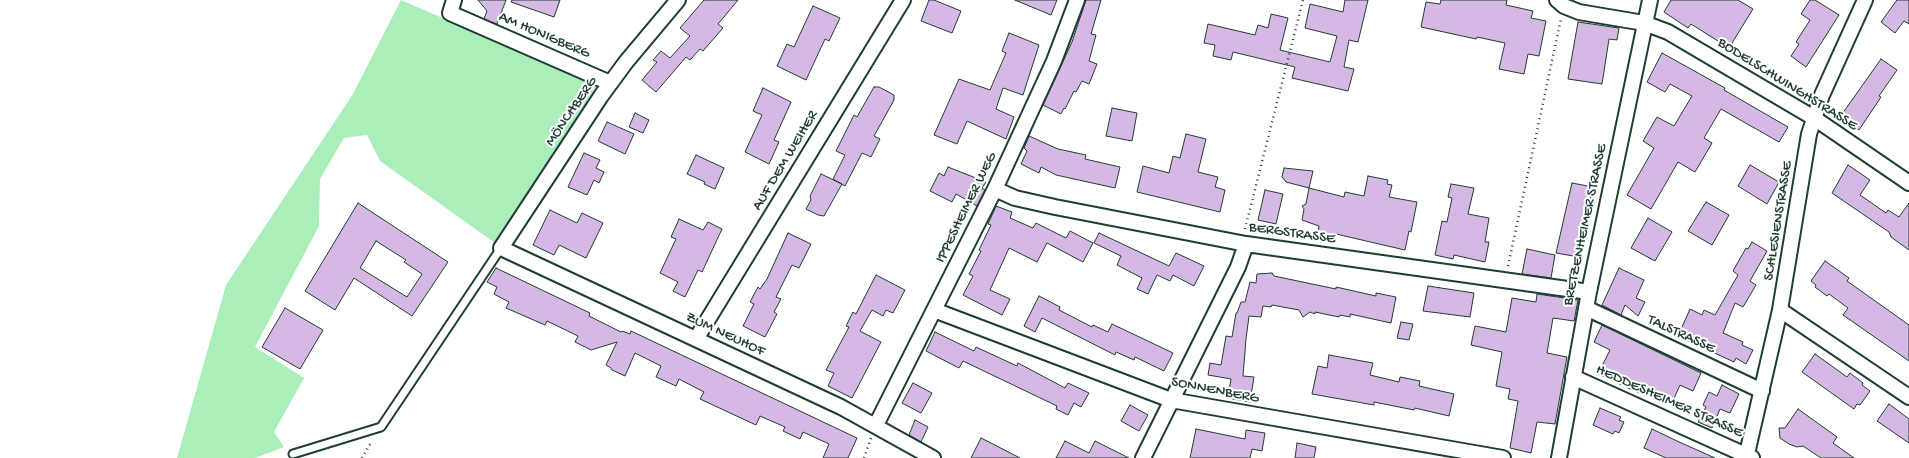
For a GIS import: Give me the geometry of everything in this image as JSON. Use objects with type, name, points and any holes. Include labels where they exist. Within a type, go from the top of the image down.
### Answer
[{"type":"street","name":"AM HONIGBERG","points":[[454,0],[450,13],[610,83]]},
{"type":"street","name":"MÖNCHBERG","points":[[501,248],[610,83],[678,0]]},
{"type":"street","name":"AUF DEM WEIHER","points":[[696,339],[903,0]]},
{"type":"street","name":"IPPESHEIMER WEG","points":[[876,425],[995,189],[1054,61],[1077,0]]},
{"type":"street","name":"BRETZENHEIMER STRASSE","points":[[1559,458],[1589,292],[1650,0]]},
{"type":"street","name":"SCHLESIENSTRASSE","points":[[1748,457],[1780,310],[1814,118],[1822,95],[1865,0]]},
{"type":"street","name":"BODELSCHWINGHSTRASSE","points":[[1561,3],[1579,12],[1644,23],[1668,32],[1814,118],[1909,183]]},
{"type":"street","name":"BERGSTRASSE","points":[[995,189],[1015,198],[1055,207],[1244,244],[1589,292]]},
{"type":"street","points":[[1143,458],[1238,267],[1244,244]]},
{"type":"street","name":"ZUM NEUHOF","points":[[501,248],[876,425],[932,458]]},
{"type":"street","name":"TALSTRASSE","points":[[1586,308],[1762,391]]},
{"type":"street","name":"SONNENBERG","points":[[934,310],[1171,400],[1502,458]]},
{"type":"street","points":[[1780,310],[1909,397]]},
{"type":"street","name":"HEDDESHEIMER STRASSE","points":[[1573,377],[1748,457]]},
{"type":"lane","points":[[293,454],[381,427],[501,248]]},
{"type":"path","points":[[1244,244],[1303,0]]},
{"type":"path","points":[[1505,281],[1561,3]]},
{"type":"path","points":[[864,458],[876,425]]},
{"type":"green space","points":[[401,0],[597,85],[495,243],[380,161],[367,135],[344,138],[320,179],[319,226],[255,347],[304,378],[274,432],[284,447],[255,458],[177,458],[226,285],[353,94]]},
{"type":"building","points":[[478,0],[506,0],[497,24],[484,19],[487,11]]},
{"type":"building","points":[[512,0],[560,0],[554,17],[511,2]]},
{"type":"building","points":[[704,0],[738,0],[718,24],[723,28],[703,51],[700,49],[690,60],[686,57],[656,92],[642,80],[657,62],[653,60],[661,51],[670,58],[690,36],[680,28]]},
{"type":"building","points":[[929,0],[934,0],[961,11],[952,33],[921,21]]},
{"type":"building","points":[[1015,0],[1057,0],[1051,15]]},
{"type":"building","points":[[1086,0],[1101,0],[1091,34],[1096,35],[1089,61],[1097,64],[1089,84],[1082,81],[1061,114],[1043,105],[1072,42]]},
{"type":"building","points":[[1345,0],[1368,0],[1358,42],[1349,40],[1344,67],[1354,69],[1348,91],[1292,78],[1295,67],[1233,52],[1231,60],[1213,56],[1215,45],[1204,43],[1208,24],[1255,35],[1258,25],[1268,28],[1271,14],[1288,18],[1280,50],[1330,62],[1337,36],[1305,28],[1310,4],[1343,12]]},
{"type":"building","points":[[1441,0],[1507,0],[1506,5],[1533,11],[1531,18],[1546,21],[1539,56],[1528,54],[1524,74],[1499,69],[1505,43],[1421,27],[1426,2],[1440,4]]},
{"type":"building","points":[[1671,0],[1738,0],[1753,9],[1729,48],[1691,24],[1688,28],[1664,12]]},
{"type":"building","points":[[1810,0],[1815,0],[1839,15],[1806,67],[1791,56],[1799,44],[1796,42],[1810,20],[1801,14]]},
{"type":"building","points":[[1897,0],[1909,0],[1909,24],[1904,21],[1895,33],[1881,22]]},
{"type":"building","points":[[813,6],[840,18],[829,41],[825,39],[806,80],[777,66],[787,44],[794,47]]},
{"type":"building","points":[[1578,22],[1619,28],[1617,40],[1609,39],[1602,84],[1568,79]]},
{"type":"building","points":[[1009,33],[1039,45],[1023,95],[1003,88],[996,109],[1014,117],[1006,139],[967,121],[957,144],[934,135],[959,79],[990,90],[1006,53],[1002,51]]},
{"type":"building","points":[[1662,53],[1725,88],[1724,90],[1788,127],[1779,142],[1721,109],[1704,138],[1712,143],[1695,172],[1678,162],[1651,209],[1627,195],[1654,148],[1643,141],[1657,117],[1674,126],[1692,96],[1670,84],[1665,92],[1647,82]]},
{"type":"building","points":[[1881,59],[1897,70],[1859,130],[1840,117]]},
{"type":"building","points":[[874,87],[879,87],[894,95],[894,100],[874,136],[880,139],[871,157],[862,153],[845,186],[833,179],[845,155],[836,151],[854,115],[857,117]]},
{"type":"building","points":[[763,88],[791,102],[774,140],[779,142],[769,164],[745,152],[762,115],[753,111]]},
{"type":"building","points":[[1112,108],[1137,113],[1132,141],[1106,136]]},
{"type":"building","points":[[635,113],[649,120],[643,133],[629,127]]},
{"type":"building","points":[[607,122],[634,134],[625,154],[598,141]]},
{"type":"building","points":[[1186,134],[1206,139],[1198,172],[1218,177],[1215,187],[1225,190],[1220,212],[1137,192],[1143,166],[1169,173],[1173,156],[1180,158]]},
{"type":"building","points":[[1029,136],[1058,149],[1086,155],[1085,159],[1120,167],[1115,188],[1056,175],[1041,167],[1039,173],[1021,164],[1027,151],[1024,148]]},
{"type":"building","points":[[584,153],[600,160],[596,168],[604,172],[599,183],[594,180],[587,195],[568,187]]},
{"type":"building","points":[[696,155],[724,168],[715,189],[687,174]]},
{"type":"building","points":[[1750,165],[1779,182],[1767,204],[1738,186]]},
{"type":"building","points":[[1848,165],[1870,180],[1860,195],[1886,213],[1888,210],[1899,217],[1909,203],[1909,250],[1891,237],[1889,232],[1832,193]]},
{"type":"building","points":[[948,167],[986,182],[982,188],[985,190],[977,206],[956,194],[952,202],[930,191],[939,173],[944,176]]},
{"type":"building","points":[[1284,168],[1313,171],[1309,188],[1286,182],[1282,177]]},
{"type":"building","points":[[821,174],[842,184],[824,216],[806,209]]},
{"type":"building","points":[[1368,176],[1388,180],[1387,184],[1392,185],[1389,197],[1417,202],[1405,250],[1336,234],[1335,238],[1318,234],[1319,226],[1302,220],[1304,209],[1302,206],[1306,204],[1309,188],[1344,197],[1345,192],[1364,196]]},
{"type":"building","points":[[1572,183],[1593,187],[1579,257],[1556,253]]},
{"type":"building","points":[[1451,184],[1474,188],[1468,214],[1489,218],[1485,242],[1489,242],[1485,262],[1454,255],[1453,259],[1435,255],[1442,221],[1447,222],[1452,198],[1448,197]]},
{"type":"building","points":[[1265,190],[1283,194],[1276,224],[1258,220]]},
{"type":"building","points":[[1706,202],[1729,215],[1712,245],[1688,231]]},
{"type":"building","points":[[358,203],[448,262],[412,316],[354,278],[335,310],[305,291]],"holes":[[[376,241],[406,260],[404,262],[422,274],[407,297],[360,268]]]},
{"type":"building","points":[[996,206],[1012,212],[1010,218],[1033,228],[1036,223],[1066,238],[1070,231],[1093,243],[1083,262],[1047,243],[1037,262],[1009,248],[990,290],[1010,299],[1002,315],[963,295],[973,276],[969,274],[981,251],[979,250],[991,225],[988,224]]},
{"type":"building","points":[[550,210],[577,223],[582,213],[603,223],[586,258],[559,245],[554,255],[533,245]]},
{"type":"building","points":[[1648,218],[1672,232],[1655,261],[1631,248]]},
{"type":"building","points":[[679,219],[703,230],[708,222],[722,229],[702,272],[698,270],[685,297],[673,291],[678,282],[660,273],[676,239],[671,237]]},
{"type":"building","points":[[788,233],[811,244],[799,268],[792,265],[776,297],[781,299],[774,312],[777,314],[765,337],[743,326],[754,304],[750,302],[758,287],[760,289],[767,279]]},
{"type":"building","points":[[1099,233],[1169,266],[1176,253],[1204,266],[1194,286],[1173,275],[1170,281],[1157,275],[1148,294],[1137,289],[1142,278],[1117,265],[1121,256],[1094,243]]},
{"type":"building","points":[[1752,242],[1767,251],[1750,281],[1756,285],[1743,307],[1735,303],[1723,333],[1743,342],[1742,345],[1753,350],[1746,364],[1736,358],[1734,362],[1678,336],[1690,309],[1702,315],[1704,310],[1715,315],[1738,275],[1733,271],[1746,248],[1748,249]]},
{"type":"building","points":[[1527,249],[1555,255],[1551,278],[1522,274]]},
{"type":"building","points":[[1825,261],[1849,278],[1847,281],[1909,325],[1909,361],[1843,315],[1848,308],[1829,294],[1827,296],[1815,287],[1816,285],[1811,281]]},
{"type":"building","points":[[496,268],[590,313],[589,316],[621,332],[630,334],[631,331],[857,438],[848,458],[823,458],[829,444],[803,432],[800,439],[783,431],[785,427],[760,416],[756,425],[700,399],[704,392],[679,379],[676,386],[656,377],[661,366],[635,353],[625,376],[612,370],[606,365],[617,342],[591,350],[575,342],[578,336],[547,321],[545,325],[506,308],[509,302],[494,294],[497,287],[487,282]]},
{"type":"building","points":[[1619,268],[1644,280],[1636,298],[1645,302],[1638,316],[1625,305],[1621,315],[1602,305]]},
{"type":"building","points":[[1272,273],[1274,276],[1336,289],[1336,287],[1376,296],[1376,293],[1396,297],[1391,323],[1350,314],[1350,317],[1340,315],[1339,317],[1310,312],[1303,317],[1299,310],[1272,305],[1271,307],[1263,306],[1261,317],[1249,316],[1243,376],[1254,377],[1250,402],[1228,398],[1231,379],[1208,375],[1210,363],[1221,365],[1226,336],[1232,337],[1236,313],[1241,302],[1245,302],[1250,282],[1256,283],[1257,274]]},
{"type":"building","points":[[876,275],[905,290],[893,313],[886,310],[883,316],[872,310],[860,331],[881,342],[852,398],[828,386],[834,373],[826,370],[849,327],[846,326],[853,312],[856,314]]},
{"type":"building","points":[[1428,286],[1474,293],[1470,317],[1423,311]]},
{"type":"building","points":[[1537,294],[1578,300],[1574,321],[1553,318],[1547,353],[1567,357],[1555,424],[1537,422],[1531,453],[1510,448],[1518,401],[1508,399],[1510,389],[1496,386],[1502,352],[1471,345],[1475,326],[1506,332],[1512,298],[1536,302]]},
{"type":"building","points":[[1039,296],[1060,307],[1059,310],[1092,327],[1093,325],[1108,332],[1112,324],[1173,353],[1164,371],[1135,357],[1134,360],[1116,352],[1115,355],[1042,318],[1035,332],[1024,326]]},
{"type":"building","points":[[285,308],[323,330],[300,369],[262,347]]},
{"type":"building","points":[[1401,322],[1413,324],[1409,340],[1397,338]]},
{"type":"building","points":[[1602,325],[1701,373],[1693,391],[1680,385],[1672,403],[1642,387],[1639,393],[1598,374],[1610,350],[1594,342]]},
{"type":"building","points":[[935,332],[974,351],[976,347],[1017,366],[1018,363],[1065,388],[1068,383],[1089,393],[1081,407],[1074,403],[1068,415],[1056,409],[1057,406],[963,361],[959,368],[926,351]]},
{"type":"building","points":[[1815,354],[1847,377],[1850,373],[1863,383],[1862,385],[1870,391],[1860,405],[1857,404],[1854,409],[1802,372]]},
{"type":"building","points":[[1329,355],[1373,363],[1370,375],[1399,382],[1400,377],[1420,381],[1419,386],[1454,394],[1449,416],[1415,408],[1414,410],[1374,402],[1374,405],[1312,394],[1318,366],[1327,368]]},
{"type":"building","points":[[913,383],[932,393],[921,413],[902,403]]},
{"type":"building","points":[[1722,385],[1739,394],[1730,413],[1720,409],[1712,428],[1698,422],[1706,407],[1703,405],[1709,392],[1717,396]]},
{"type":"building","points":[[1889,404],[1909,419],[1909,443],[1877,421]]},
{"type":"building","points":[[1130,405],[1148,415],[1139,431],[1121,421]]},
{"type":"building","points":[[1600,408],[1621,417],[1619,420],[1624,422],[1619,433],[1615,431],[1613,434],[1593,425]]},
{"type":"building","points":[[1798,409],[1837,437],[1833,443],[1854,458],[1821,458],[1803,446],[1797,447],[1780,438],[1779,428],[1785,428]]},
{"type":"building","points":[[915,420],[928,427],[921,442],[909,435]]},
{"type":"building","points":[[1196,429],[1245,439],[1246,430],[1265,433],[1262,451],[1252,449],[1250,458],[1190,458]]},
{"type":"building","points":[[1652,429],[1715,458],[1666,458],[1644,448]]},
{"type":"building","points":[[981,438],[989,442],[1020,458],[971,458]]},
{"type":"building","points":[[1065,441],[1089,453],[1095,441],[1129,458],[1056,458]]},
{"type":"building","points":[[1297,443],[1316,447],[1314,458],[1295,458]]}]
